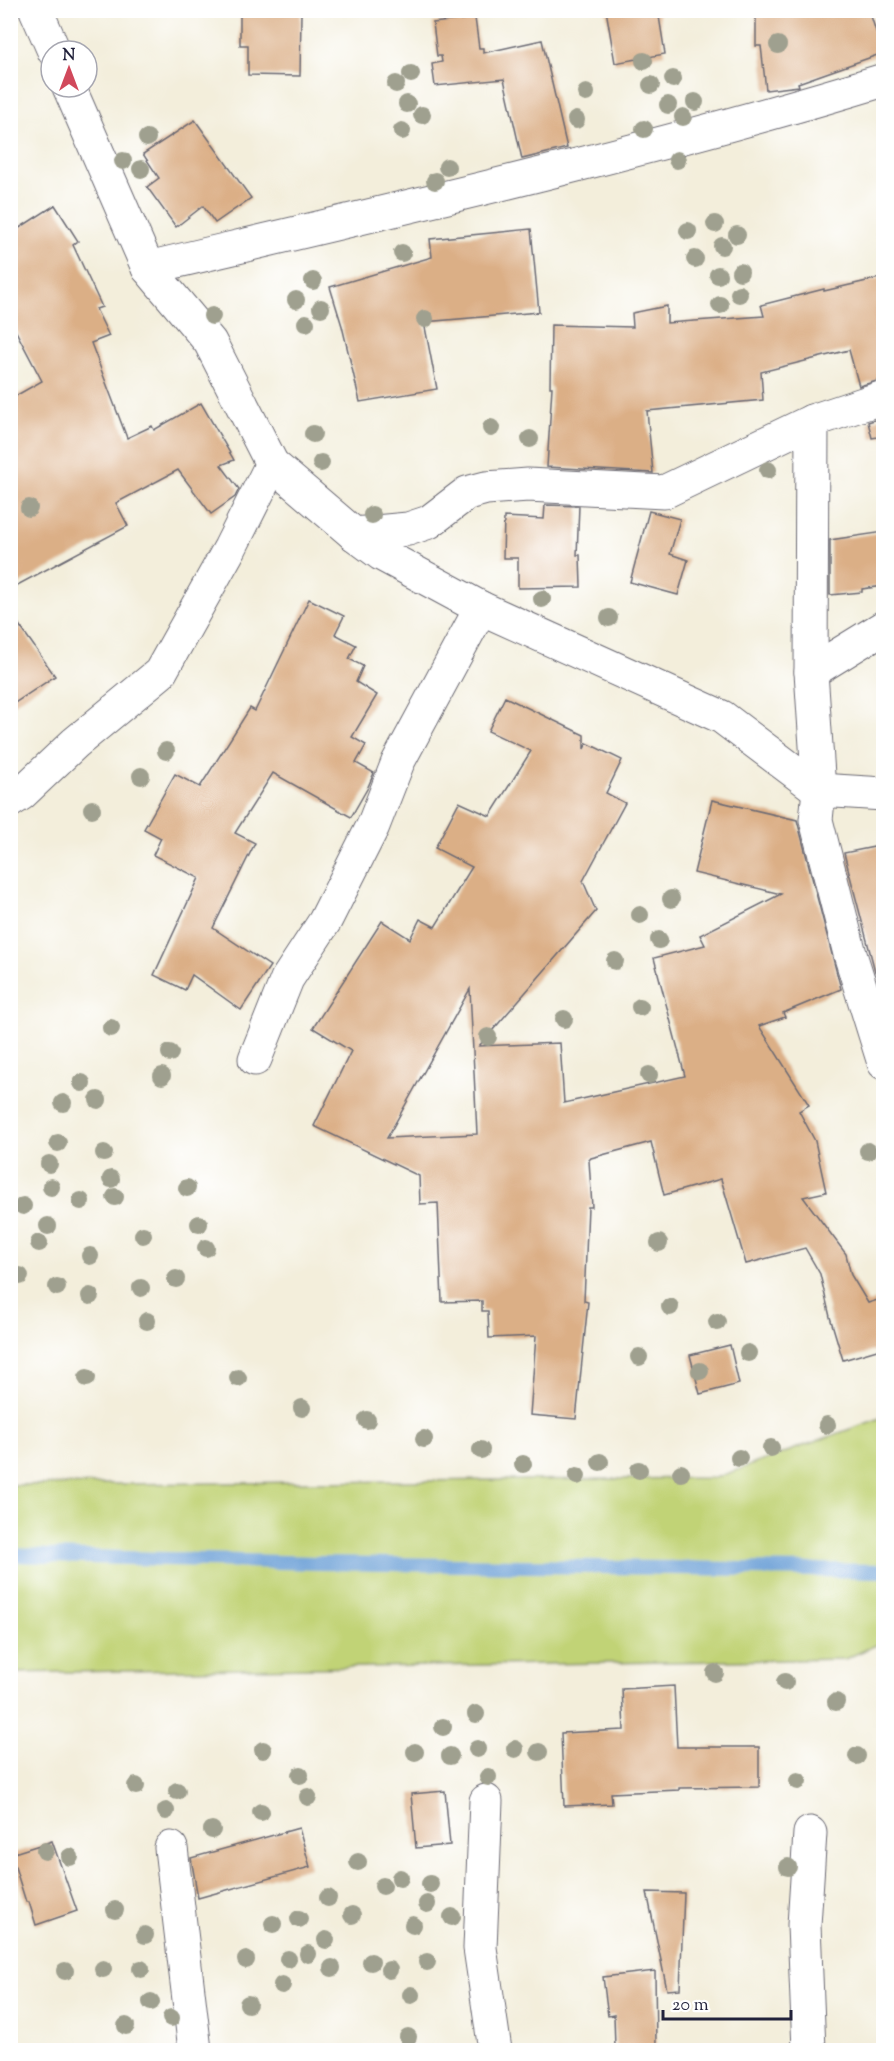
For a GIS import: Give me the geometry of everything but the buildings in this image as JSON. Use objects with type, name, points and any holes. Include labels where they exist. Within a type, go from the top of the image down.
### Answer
[{"type":"street","points":[[36,10],[49,39]]},
{"type":"street","points":[[148,268],[476,191],[767,116],[884,80]]},
{"type":"street","points":[[74,99],[148,268],[210,342],[272,465],[381,554],[481,608],[722,717],[819,790],[884,794]]},
{"type":"street","points":[[354,534],[408,530],[429,522],[467,494],[486,488],[528,485],[664,492],[812,421],[884,397]]},
{"type":"street","points":[[812,421],[811,672],[819,790],[816,820],[850,954],[884,1063]]},
{"type":"street","points":[[10,801],[21,794],[75,743],[160,673],[230,548],[272,465]]},
{"type":"street","points":[[255,1059],[287,979],[325,921],[373,826],[398,762],[481,608]]},
{"type":"street","points":[[811,672],[884,627]]},
{"type":"street","points":[[486,1801],[480,1948],[495,2050]]},
{"type":"street","points":[[809,2050],[804,1925],[810,1833]]},
{"type":"street","points":[[171,1848],[195,2050]]},
{"type":"green space","points":[[883,1417],[883,1642],[845,1659],[11,1673],[11,1485],[715,1478]]},
{"type":"waterway","points":[[10,1555],[319,1563],[884,1571]]}]
